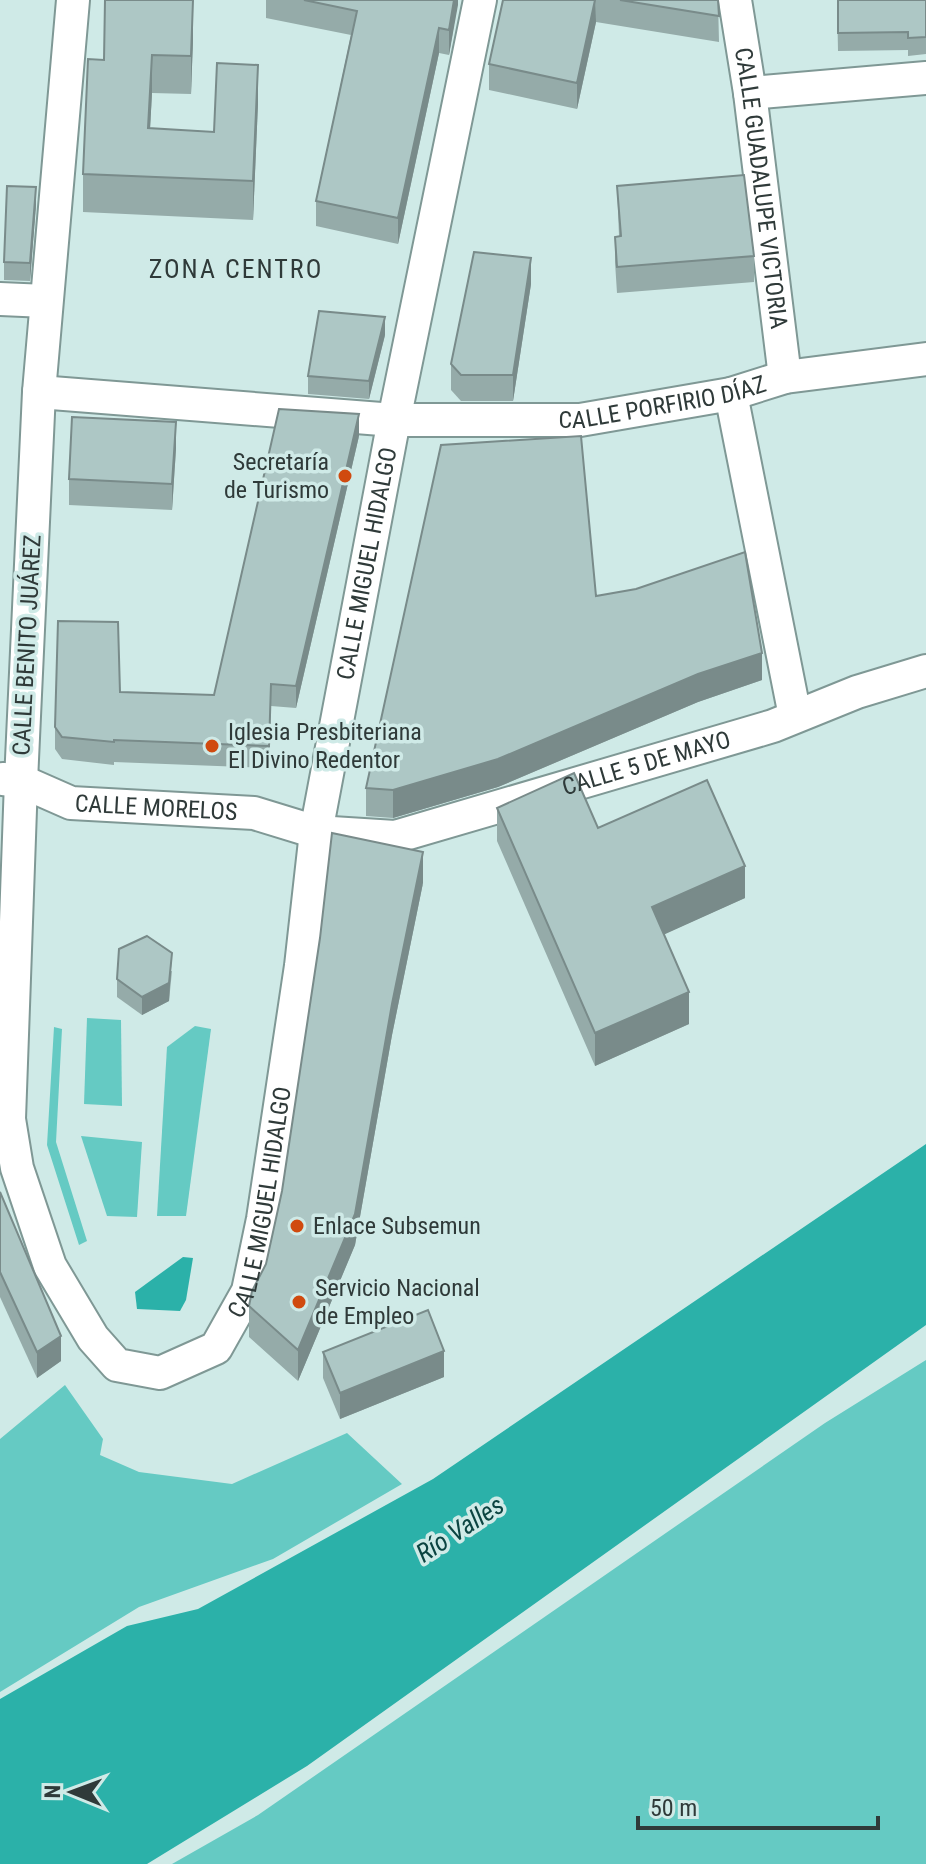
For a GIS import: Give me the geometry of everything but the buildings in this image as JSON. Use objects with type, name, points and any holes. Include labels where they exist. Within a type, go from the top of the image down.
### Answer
[{"type":"street","name":"CALLE BENITO JUÁREZ","points":[[73,0],[46,301],[10,780],[4,1122],[50,1266],[93,1338],[117,1365],[160,1373]]},
{"type":"street","name":"CALLE MIGUEL HIDALGO","points":[[160,1373],[216,1348],[248,1291],[269,1182],[301,966],[316,832],[394,420],[480,0]]},
{"type":"street","name":"CALLE GUADALUPE VICTORIA","points":[[735,0],[750,93],[785,377]]},
{"type":"street","points":[[750,93],[926,78]]},
{"type":"street","points":[[0,299],[46,301]]},
{"type":"street","name":"CALLE PORFIRIO DÍAZ","points":[[39,392],[394,420],[580,420],[731,394],[785,377],[926,359]]},
{"type":"street","points":[[731,394],[795,716]]},
{"type":"street","name":"CALLE 5 DE MAYO","points":[[316,832],[395,837],[773,726],[857,692],[926,671]]},
{"type":"street","name":"CALLE MORELOS","points":[[10,780],[71,803],[254,813],[316,832]]},
{"type":"shaded area","points":[[87,1018],[121,1020],[122,1106],[84,1104]]},
{"type":"shaded area","points":[[195,1026],[211,1029],[186,1216],[157,1216],[167,1047]]},
{"type":"shaded area","points":[[54,1027],[62,1029],[56,1142],[87,1241],[79,1245],[47,1145]]},
{"type":"shaded area","points":[[81,1136],[142,1142],[137,1217],[107,1216]]},
{"type":"shaded area","points":[[926,1360],[926,1864],[172,1864],[258,1815],[825,1423]]},
{"type":"shaded area","points":[[65,1385],[103,1439],[100,1455],[139,1472],[232,1484],[347,1433],[402,1484],[273,1559],[139,1607],[0,1692],[0,1439]]},
{"type":"water","name":"Río Valles","points":[[926,1144],[926,1325],[307,1766],[147,1864],[0,1864],[0,1699],[127,1626],[198,1609],[433,1479]]},
{"type":"water","points":[[183,1257],[193,1258],[186,1300],[180,1311],[137,1309],[135,1292]]},
{"type":"place","name":"Secretaría de Turismo","points":[[345,476]]},
{"type":"place","name":"Iglesia Presbiteriana El Divino Redentor","points":[[212,746]]},
{"type":"place","name":"Enlace Subsemun","points":[[297,1226]]},
{"type":"place","name":"Servicio Nacional de Empleo","points":[[299,1302]]},
{"type":"district","name":"ZONA CENTRO","points":[[236,269]]}]
